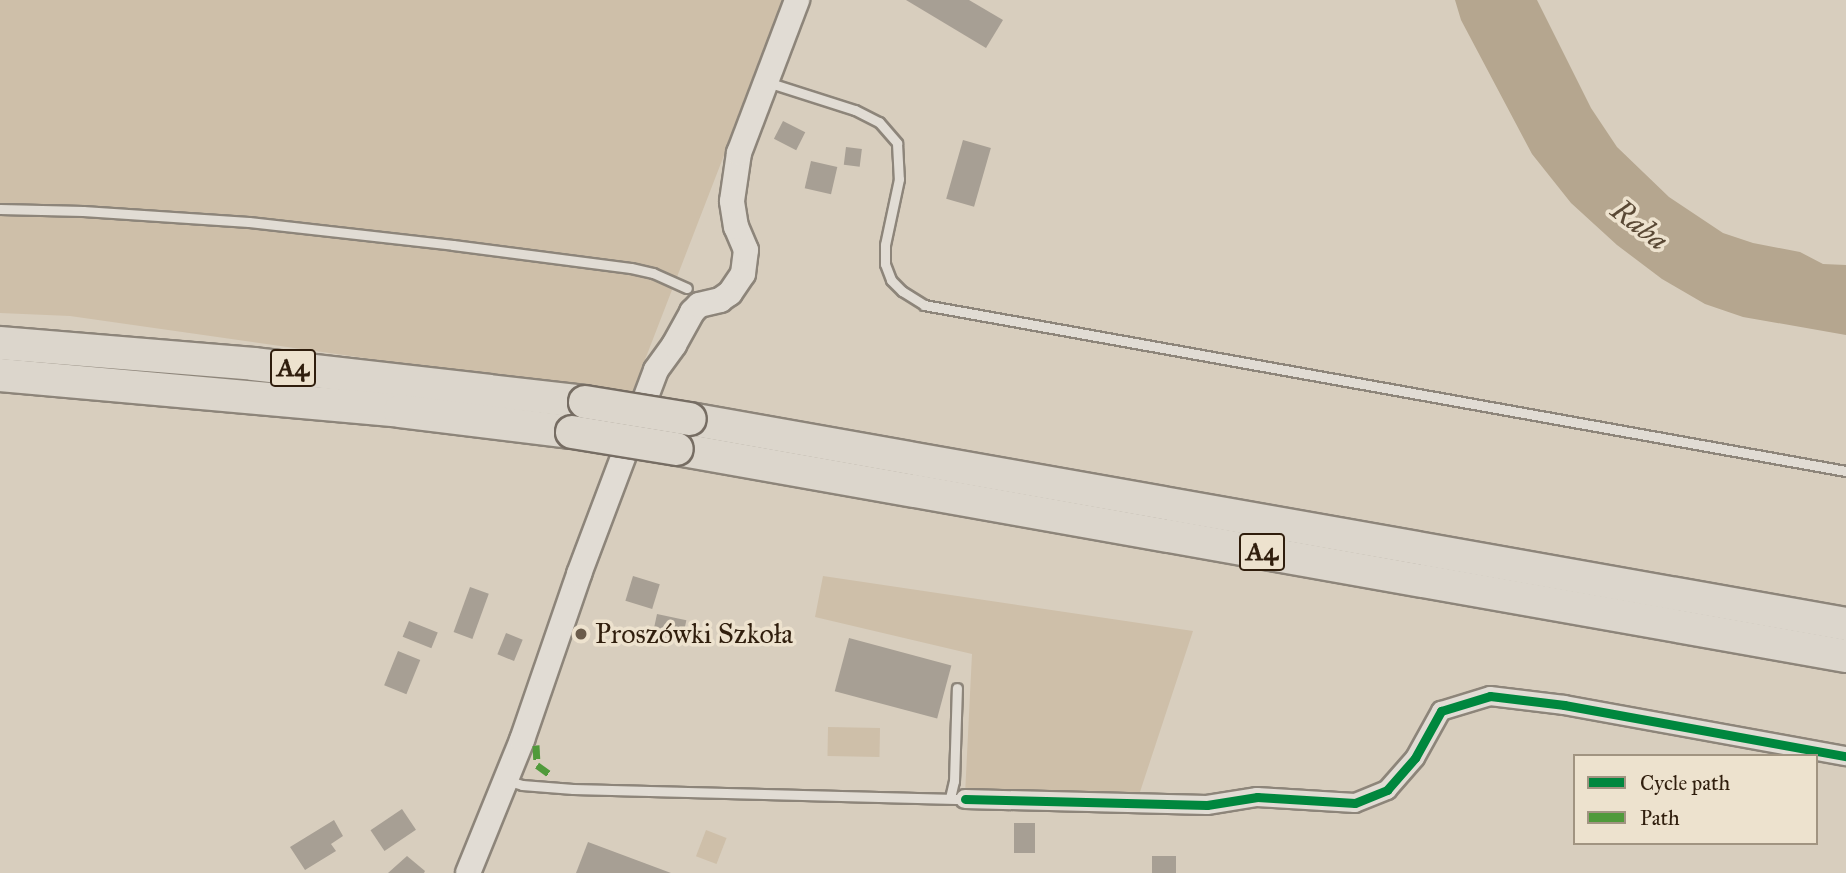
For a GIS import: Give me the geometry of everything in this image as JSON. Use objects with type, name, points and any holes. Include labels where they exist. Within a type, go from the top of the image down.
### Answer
[{"type":"highway","name":"A4","points":[[0,343],[253,363],[585,402],[1846,624]]},
{"type":"highway","name":"A4","points":[[0,375],[386,410],[572,432],[1846,656]]},
{"type":"main road","points":[[468,873],[506,780],[656,370],[674,345],[692,312],[699,305],[720,300],[730,293],[743,274],[746,250],[736,227],[732,201],[739,153],[797,0]]},
{"type":"street","points":[[958,799],[1207,805],[1258,797],[1355,803],[1387,790],[1415,758],[1441,711],[1490,696],[1577,708],[1846,756]]},
{"type":"lane","points":[[766,82],[855,110],[879,122],[897,143],[899,179],[885,245],[885,264],[891,280],[902,292],[924,304],[1846,471]]},
{"type":"lane","points":[[0,209],[83,211],[249,222],[426,242],[631,268],[653,273],[687,288]]},
{"type":"lane","points":[[506,780],[573,789],[958,799],[954,781],[957,688]]},
{"type":"shaded area","points":[[0,0],[784,0],[631,396],[70,316],[0,313]]},
{"type":"shaded area","points":[[823,576],[1193,631],[1138,798],[965,795],[972,654],[815,617]]},
{"type":"shaded area","points":[[828,727],[880,728],[879,757],[827,756]]},
{"type":"shaded area","points":[[706,830],[727,838],[717,864],[696,856]]},
{"type":"water","name":"Raba","points":[[1455,0],[1537,0],[1591,108],[1617,147],[1669,197],[1723,233],[1753,243],[1800,252],[1823,264],[1846,265],[1846,335],[1743,317],[1705,304],[1662,279],[1617,245],[1571,203],[1532,154],[1461,20]]},
{"type":"building","points":[[906,0],[969,0],[1003,20],[986,48]]},
{"type":"building","points":[[783,121],[805,132],[796,150],[774,139]]},
{"type":"building","points":[[963,140],[991,148],[974,207],[946,199]]},
{"type":"building","points":[[846,147],[862,149],[860,167],[844,165]]},
{"type":"building","points":[[811,161],[837,167],[831,194],[805,188]]},
{"type":"building","points":[[633,576],[660,584],[652,609],[625,601]]},
{"type":"building","points":[[470,587],[489,594],[472,639],[454,632]]},
{"type":"building","points":[[657,614],[686,620],[682,642],[652,636]]},
{"type":"building","points":[[409,621],[438,633],[431,648],[403,637]]},
{"type":"building","points":[[506,633],[523,640],[514,661],[497,654]]},
{"type":"building","points":[[849,638],[951,665],[937,719],[835,691]]},
{"type":"building","points":[[398,651],[420,660],[406,694],[384,685]]},
{"type":"building","points":[[402,809],[416,830],[384,851],[370,830]]},
{"type":"building","points":[[334,820],[343,836],[331,844],[336,851],[305,870],[290,847]]},
{"type":"building","points":[[1014,823],[1035,823],[1035,853],[1014,853]]},
{"type":"building","points":[[588,842],[671,873],[576,873]]},
{"type":"building","points":[[407,856],[425,871],[424,873],[388,873]]},
{"type":"building","points":[[1152,856],[1176,856],[1176,873],[1152,873]]},
{"type":"marked path","points":[[536,745],[537,765],[552,776]]},
{"type":"cycle path","points":[[965,799],[1207,805],[1257,797],[1355,803],[1387,790],[1415,758],[1441,711],[1490,696],[1564,705],[1846,756]]},
{"type":"place","name":"Proszówki Szkoła","points":[[581,634]]}]
